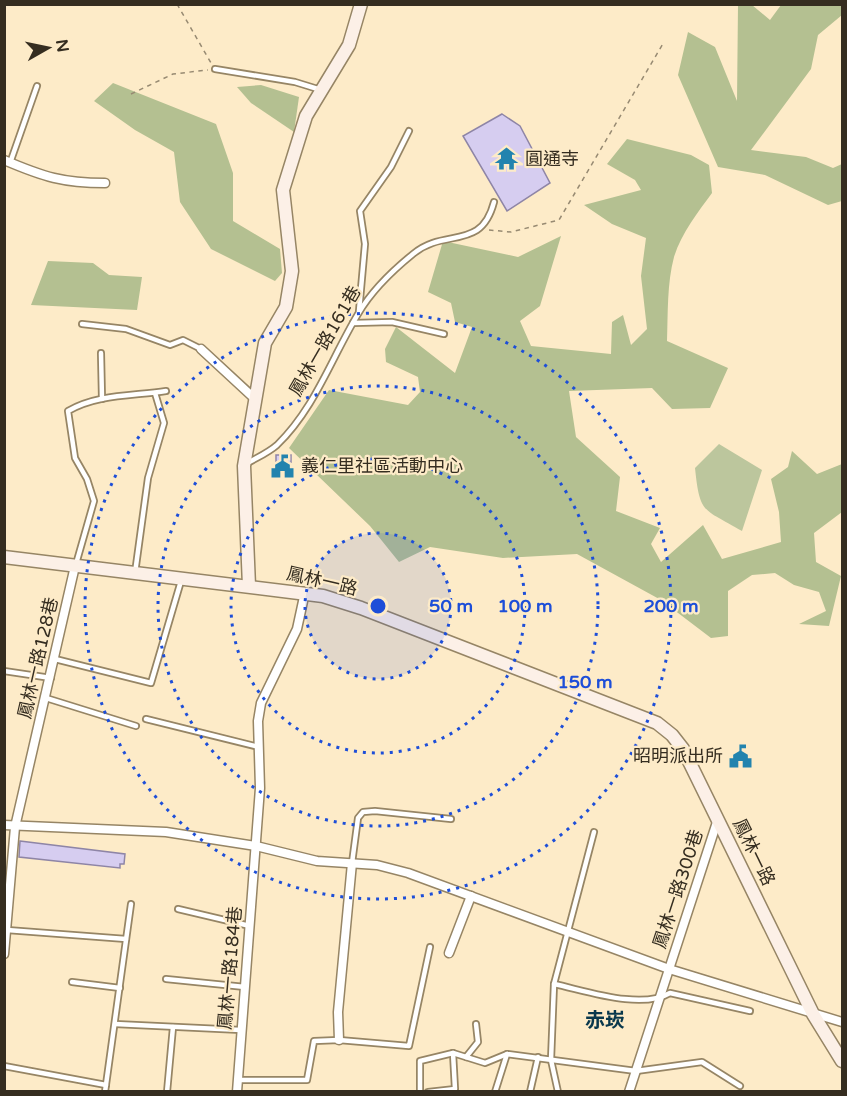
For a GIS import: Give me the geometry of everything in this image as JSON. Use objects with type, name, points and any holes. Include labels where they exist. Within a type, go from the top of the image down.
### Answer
[{"type":"street","points":[[249,586],[244,466],[265,343],[286,307],[292,272],[283,190],[306,116],[349,45],[361,4]]},
{"type":"street","points":[[7,161],[45,177],[70,183],[105,183]]},
{"type":"street","points":[[201,349],[254,399]]},
{"type":"street","name":"鳳林一路","points":[[4,557],[304,592],[361,608],[657,723],[672,735],[683,749],[813,1014],[843,1061]]},
{"type":"street","name":"鳳林一路128巷","points":[[4,954],[8,930],[15,827],[75,566]]},
{"type":"street","name":"鳳林一路184巷","points":[[237,1092],[260,789],[261,704],[297,629],[304,592]]},
{"type":"street","name":"鳳林一路300巷","points":[[629,1092],[718,819]]},
{"type":"street","points":[[4,825],[166,832],[256,846],[317,861],[352,863],[408,873],[471,896],[449,953]]},
{"type":"street","points":[[339,1040],[339,1012],[352,863]]},
{"type":"street","name":"鳳林一路300巷","points":[[471,896],[669,969],[843,1022]]},
{"type":"lane","points":[[215,69],[295,82],[321,90]]},
{"type":"lane","points":[[7,161],[37,86]]},
{"type":"lane","points":[[359,312],[365,244],[360,211],[391,168],[409,131]]},
{"type":"lane","points":[[482,229],[489,219],[494,202]]},
{"type":"lane","name":"鳳林一路161巷","points":[[244,466],[276,446],[308,407],[359,312],[388,275],[425,244],[482,229]]},
{"type":"lane","points":[[353,323],[392,322],[444,334]]},
{"type":"lane","points":[[82,324],[126,329],[170,345],[183,340],[201,349]]},
{"type":"lane","points":[[101,353],[102,399]]},
{"type":"lane","points":[[75,566],[94,501],[87,479],[75,458],[68,411],[83,402],[166,391]]},
{"type":"lane","points":[[135,573],[148,478],[164,423],[155,393]]},
{"type":"lane","points":[[55,659],[150,683],[181,579]]},
{"type":"lane","points":[[4,671],[51,678]]},
{"type":"lane","points":[[46,698],[136,726]]},
{"type":"lane","points":[[146,719],[259,747]]},
{"type":"lane","points":[[352,863],[358,818],[363,812],[375,810],[451,819]]},
{"type":"lane","points":[[558,1092],[552,1060],[554,984],[594,832]]},
{"type":"lane","points":[[105,1092],[131,904]]},
{"type":"lane","points":[[178,909],[250,926]]},
{"type":"lane","points":[[8,930],[126,939]]},
{"type":"lane","points":[[238,1080],[307,1080],[314,1041],[339,1040],[409,1046],[430,947]]},
{"type":"lane","points":[[166,979],[245,987]]},
{"type":"lane","points":[[72,982],[120,988]]},
{"type":"lane","points":[[554,984],[635,1000],[659,999],[670,993],[750,1011]]},
{"type":"lane","points":[[115,1024],[241,1030]]},
{"type":"lane","points":[[466,1057],[478,1042],[476,1024]]},
{"type":"lane","points":[[167,1092],[173,1027]]},
{"type":"lane","points":[[420,1092],[420,1060],[453,1053],[485,1063],[507,1054],[636,1071],[702,1062],[740,1086]]},
{"type":"lane","points":[[428,1092],[454,1089],[453,1053]]},
{"type":"lane","points":[[495,1092],[507,1054]]},
{"type":"lane","points":[[530,1092],[538,1058]]},
{"type":"lane","points":[[4,1066],[106,1085]]},
{"type":"path","points":[[131,94],[173,74],[215,69],[177,4]]},
{"type":"path","points":[[482,229],[512,232],[559,220],[664,42]]},
{"type":"green space","points":[[738,5],[752,5],[770,20],[781,5],[842,5],[842,15],[818,35],[811,69],[751,150],[806,157],[833,168],[842,164],[842,201],[828,205],[765,175],[718,167],[678,75],[688,32],[715,47],[737,101]]},
{"type":"green space","points":[[113,83],[216,124],[233,173],[233,221],[280,249],[282,273],[275,281],[211,249],[180,202],[174,152],[135,130],[94,101]]},
{"type":"green space","points":[[261,85],[299,97],[294,132],[251,103],[237,87]]},
{"type":"green space","points":[[627,139],[691,155],[709,165],[712,193],[685,232],[674,257],[669,288],[667,341],[728,368],[710,408],[672,409],[652,388],[569,391],[576,437],[620,477],[616,511],[660,528],[651,544],[661,562],[703,525],[722,559],[781,542],[779,512],[771,479],[788,467],[792,451],[817,474],[842,464],[842,512],[814,533],[816,562],[841,576],[829,626],[799,624],[826,611],[819,592],[794,585],[775,573],[752,575],[728,591],[728,636],[711,638],[661,600],[577,554],[503,558],[430,547],[399,562],[370,526],[289,448],[329,390],[408,405],[420,392],[418,377],[386,362],[385,349],[396,327],[455,373],[472,327],[455,322],[451,303],[428,292],[443,241],[518,257],[561,236],[540,306],[520,321],[531,346],[611,354],[612,322],[623,315],[631,345],[647,329],[641,276],[646,238],[612,224],[584,205],[641,190],[635,180],[607,164]]},
{"type":"green space","points":[[48,261],[93,263],[109,275],[142,277],[137,310],[31,305]]},
{"type":"green space","points":[[719,444],[762,470],[742,531],[711,513],[702,503],[699,494],[695,468]]},
{"type":"building","name":"圓通寺","points":[[502,114],[520,126],[550,183],[507,211],[463,136]]},
{"type":"building","name":"義仁里社區活動中心","points":[[276,455],[291,455],[291,477],[276,477]]},
{"type":"building","points":[[20,841],[125,854],[124,864],[120,864],[120,868],[19,857]]},
{"type":"place","name":"圓通寺","points":[[507,159]]},
{"type":"place","name":"義仁里社區活動中心","points":[[283,466]]},
{"type":"place","name":"昭明派出所","points":[[741,756]]},
{"type":"district","name":"赤崁","points":[[605,1021]]}]
